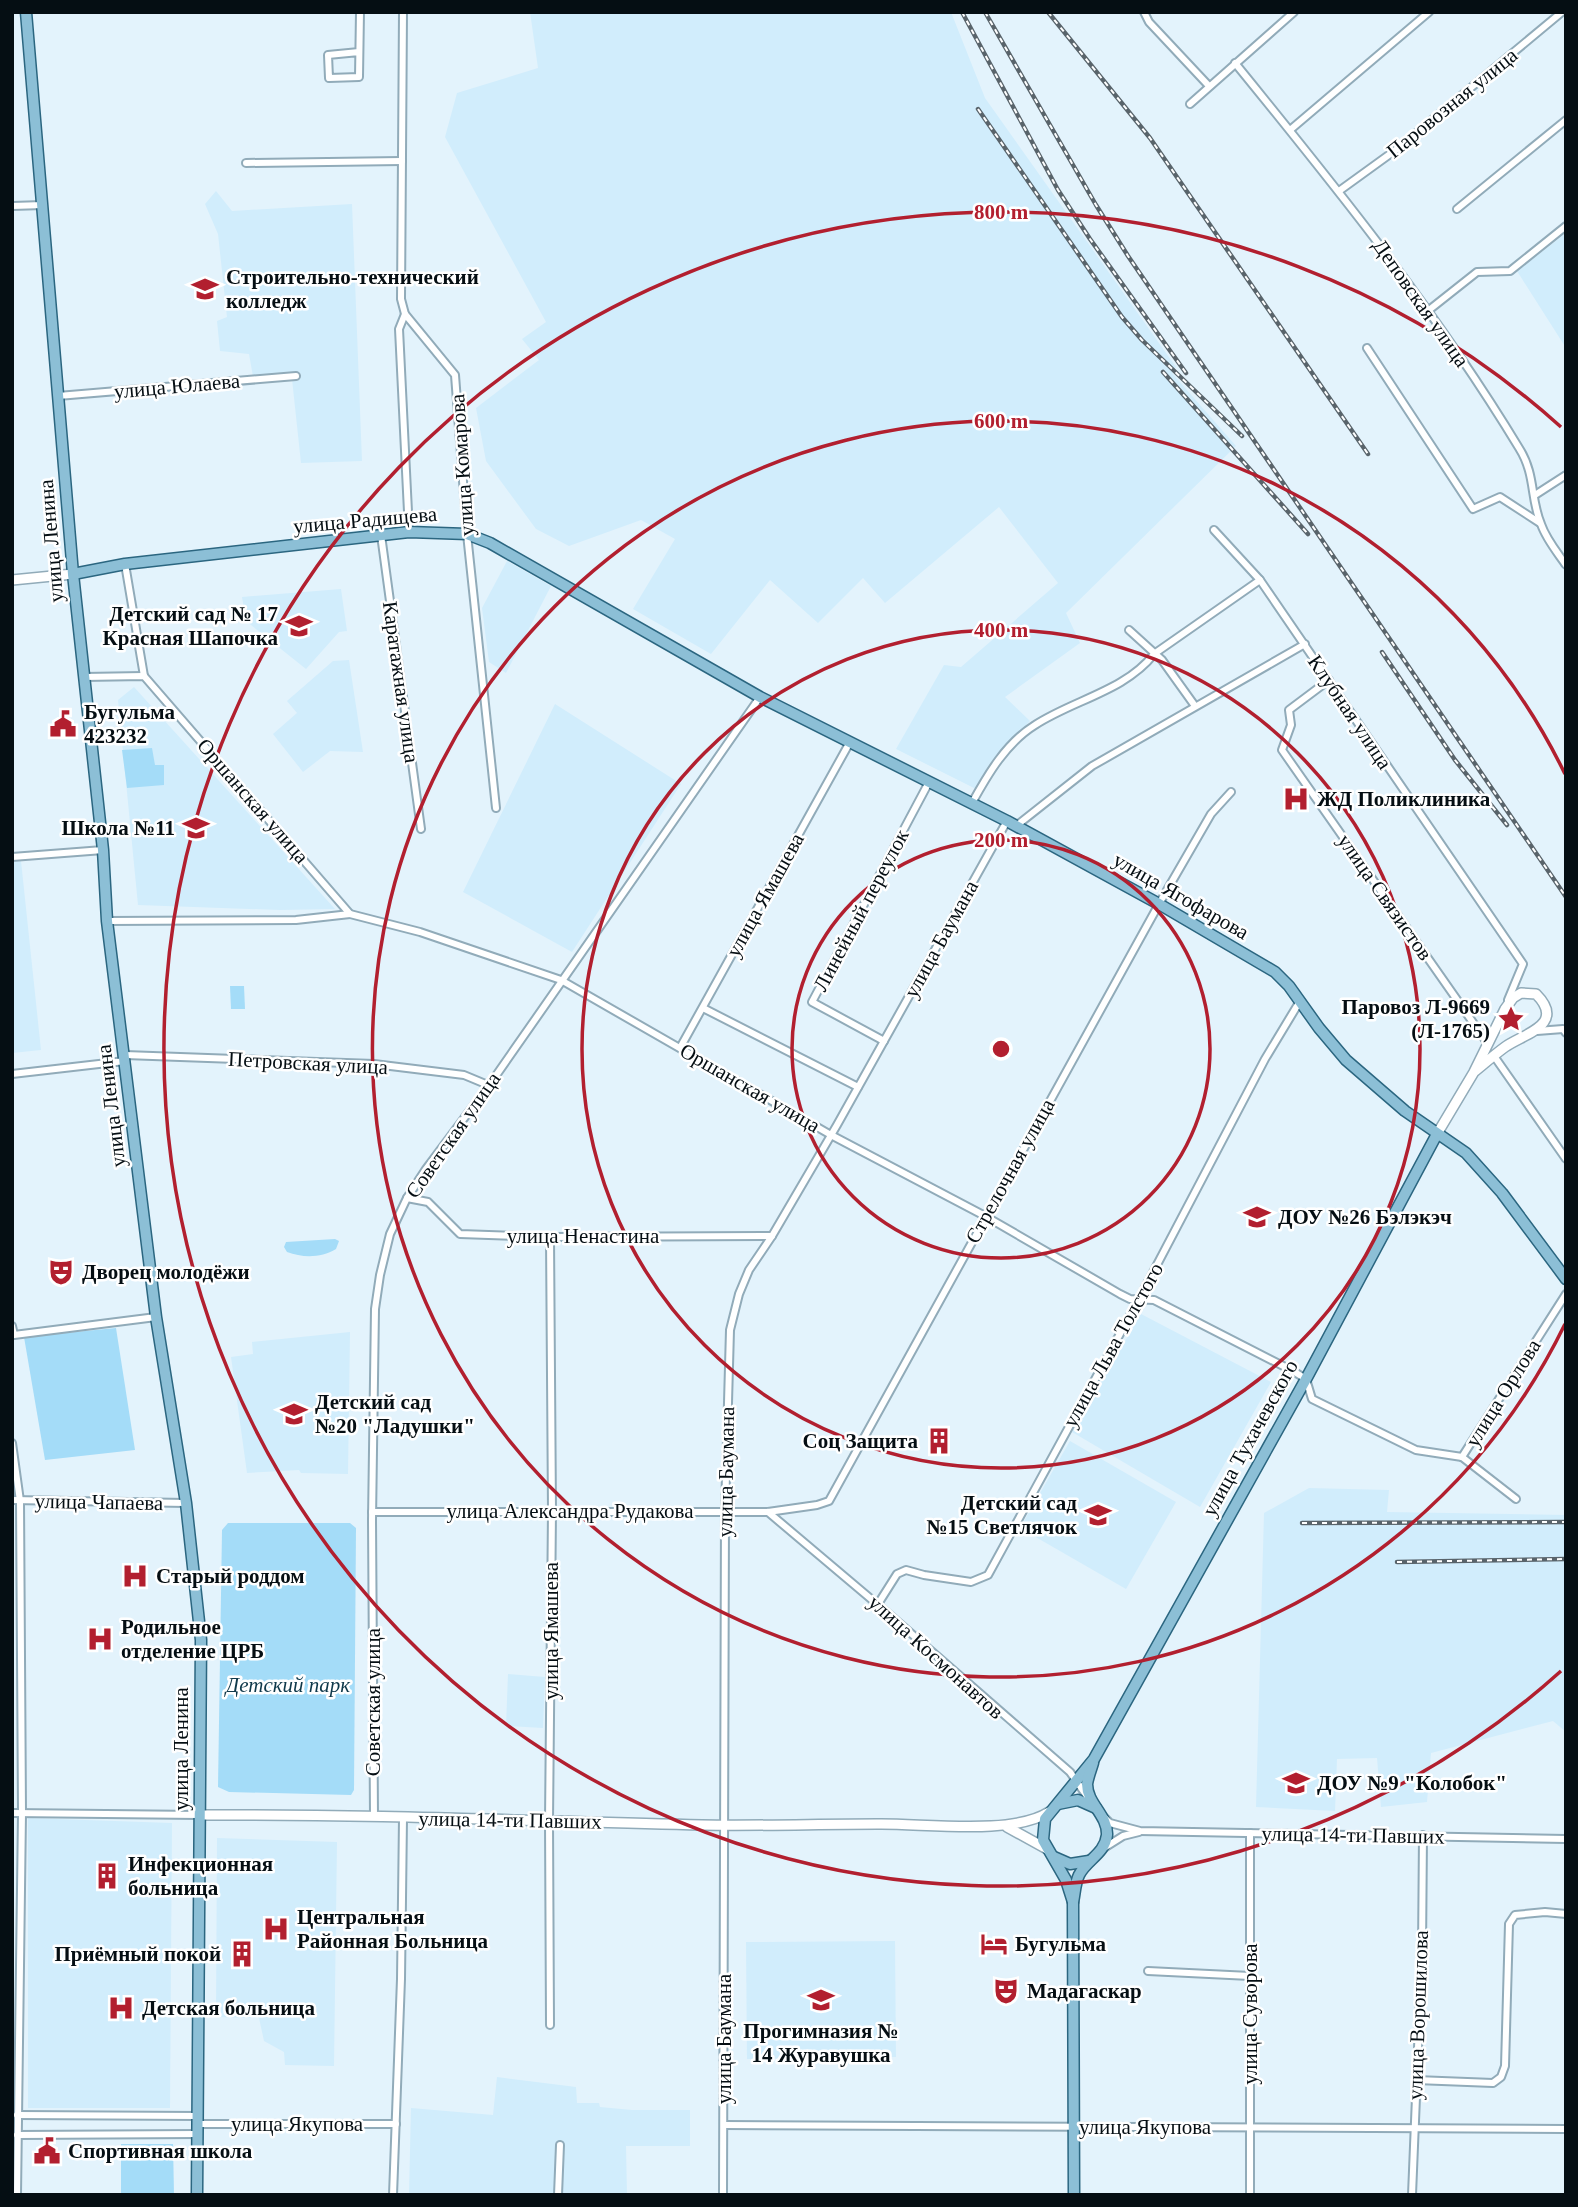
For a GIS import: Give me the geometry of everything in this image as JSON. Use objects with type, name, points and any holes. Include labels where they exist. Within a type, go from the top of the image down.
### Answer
[{"type":"main road","name":"улица Ленина","points":[[26,12],[73,574],[103,850],[107,921],[156,1317],[186,1503],[201,1640],[197,2195]]},
{"type":"main road","name":"улица Радищева","points":[[73,574],[125,564],[409,532],[467,534],[490,543],[690,658]]},
{"type":"main road","name":"улица Ягофарова","points":[[690,658],[1012,824],[1159,904],[1275,972],[1346,1060],[1374,1086],[1466,1153],[1484,1172],[1566,1279]]},
{"type":"main road","name":"улица Тухачевского","points":[[1094,1759],[1306,1378],[1437,1134]]},
{"type":"main road","points":[[1073,1902],[1066,1880],[1049,1852],[1042,1829],[1054,1808],[1094,1759]]},
{"type":"main road","points":[[1074,2195],[1073,1902],[1080,1873],[1102,1849],[1107,1839],[1107,1828],[1088,1794],[1087,1783],[1094,1759]]},
{"type":"main road","points":[[1054,1808],[1078,1800],[1100,1813]]},
{"type":"main road","points":[[1049,1852],[1063,1863],[1078,1865],[1092,1860]]},
{"type":"street","points":[[359,52],[328,55],[329,78],[359,77],[360,12]]},
{"type":"street","points":[[403,12],[401,299],[405,314],[399,329],[409,532]]},
{"type":"street","points":[[1144,12],[1149,22],[1209,86]]},
{"type":"street","points":[[1190,104],[1294,12]]},
{"type":"street","points":[[1290,130],[1429,12]]},
{"type":"street","name":"Паровозная улица","points":[[1339,191],[1397,149],[1562,12]]},
{"type":"street","name":"Деповская улица","points":[[1235,63],[1339,191],[1429,310],[1522,452],[1532,474],[1540,523],[1566,565]]},
{"type":"street","points":[[1457,209],[1566,120]]},
{"type":"street","points":[[246,163],[402,161]]},
{"type":"street","points":[[12,206],[43,205]]},
{"type":"street","points":[[1429,310],[1477,272],[1510,271],[1566,226]]},
{"type":"street","name":"улица Комарова","points":[[405,314],[455,375],[467,534],[496,808]]},
{"type":"street","points":[[1367,348],[1473,509],[1500,497],[1540,523]]},
{"type":"street","name":"улица Юлаева","points":[[58,396],[296,376]]},
{"type":"street","points":[[1535,495],[1566,475]]},
{"type":"street","name":"Клубная улица","points":[[1214,530],[1260,580],[1523,964],[1505,1009]]},
{"type":"street","name":"Каратажная улица","points":[[381,535],[421,829]]},
{"type":"street","points":[[84,677],[145,676],[125,564]]},
{"type":"street","name":"улица Радищева","points":[[12,580],[73,574]]},
{"type":"street","points":[[972,803],[994,763],[1033,726],[1125,680],[1143,668],[1154,654],[1260,580]]},
{"type":"street","points":[[1129,630],[1162,660],[1195,706]]},
{"type":"street","points":[[1012,824],[1092,766],[1305,644]]},
{"type":"street","name":"Оршанская улица","points":[[145,676],[350,914],[420,932],[561,980],[831,1135],[985,1216],[1129,1299],[1154,1300],[1306,1378],[1312,1399],[1416,1450],[1462,1457]]},
{"type":"street","name":"улица Связистов","points":[[1329,680],[1289,710],[1290,725],[1282,750],[1488,1044]]},
{"type":"street","name":"Советская улица","points":[[374,1817],[372,1511],[375,1309],[390,1234],[407,1198],[760,696]]},
{"type":"street","name":"улица Ямашева","points":[[680,1048],[850,742]]},
{"type":"street","name":"Линейный переулок","points":[[884,1041],[811,1002],[929,782]]},
{"type":"street","name":"Стрелочная улица","points":[[768,1512],[829,1501],[1159,904],[1211,814],[1231,792]]},
{"type":"street","name":"улица Баумана","points":[[723,2195],[725,1511],[730,1330],[739,1294],[749,1270],[772,1236],[1012,824]]},
{"type":"street","points":[[12,857],[103,850]]},
{"type":"street","points":[[107,921],[296,920],[350,914]]},
{"type":"street","points":[[1437,1134],[1474,1072],[1505,1009],[1513,998],[1521,993],[1536,994],[1542,1001],[1546,1012],[1537,1031]]},
{"type":"street","name":"улица Льва Толстого","points":[[878,1604],[897,1574],[906,1570],[971,1582],[988,1575],[1139,1299],[1232,1121],[1300,1001]]},
{"type":"street","points":[[703,1008],[858,1087]]},
{"type":"street","points":[[1474,1072],[1507,1045],[1537,1031],[1563,1029],[1566,1032]]},
{"type":"street","points":[[1494,1056],[1566,1159]]},
{"type":"street","name":"Петровская улица","points":[[12,1074],[125,1058],[374,1064],[464,1075],[488,1085]]},
{"type":"street","name":"улица Ненастина","points":[[407,1198],[428,1202],[460,1234],[550,1237],[772,1236]]},
{"type":"street","name":"улица Ямашева","points":[[550,1237],[550,2025]]},
{"type":"street","name":"улица Орлова","points":[[1462,1457],[1566,1294]]},
{"type":"street","points":[[12,1326],[14,1335],[156,1317]]},
{"type":"street","points":[[12,1443],[16,1501],[22,1813],[15,2125],[18,2195]]},
{"type":"street","points":[[1462,1457],[1516,1499]]},
{"type":"street","name":"улица Чапаева","points":[[16,1501],[186,1503]]},
{"type":"street","name":"улица Александра Рудакова","points":[[372,1511],[768,1512]]},
{"type":"street","name":"улица Космонавтов","points":[[768,1512],[1070,1772],[1100,1813]]},
{"type":"street","points":[[1007,1827],[1038,1819],[1054,1808]]},
{"type":"street","points":[[1100,1813],[1110,1823],[1140,1831]]},
{"type":"street","name":"улица 14-ти Павших","points":[[12,1814],[1007,1827]]},
{"type":"street","points":[[393,2195],[403,1818]]},
{"type":"street","points":[[1007,1827],[1049,1852]]},
{"type":"street","points":[[1102,1849],[1123,1836],[1140,1831]]},
{"type":"street","name":"улица 14-ти Павших","points":[[1140,1831],[1566,1839]]},
{"type":"street","name":"улица Суворова","points":[[1250,1833],[1250,2195]]},
{"type":"street","name":"улица Ворошилова","points":[[1412,2195],[1422,1950],[1423,1835]]},
{"type":"street","points":[[1416,2080],[1493,2082],[1502,2077],[1509,1924],[1515,1915],[1545,1912],[1566,1914]]},
{"type":"street","points":[[1148,1971],[1251,1976]]},
{"type":"street","points":[[17,2115],[198,2124]]},
{"type":"street","points":[[17,2134],[198,2124]]},
{"type":"street","name":"улица Якупова","points":[[198,2124],[396,2124]]},
{"type":"street","name":"улица Якупова","points":[[724,2125],[1566,2129]]},
{"type":"street","points":[[558,2195],[560,2146]]},
{"type":"shaded area","points":[[530,12],[951,12],[985,98],[1176,367],[1172,373],[1236,446],[1066,613],[1080,643],[1005,697],[1030,721],[995,759],[976,789],[896,749],[944,665],[961,667],[1058,583],[999,507],[885,603],[863,578],[818,623],[770,580],[711,654],[633,609],[675,539],[641,520],[569,546],[536,529],[486,461],[476,408],[539,360],[522,339],[546,322],[445,137],[457,93],[538,68]]},
{"type":"shaded area","points":[[216,191],[232,211],[352,204],[362,461],[301,463],[292,379],[254,382],[249,354],[220,351],[217,321],[227,317],[218,234],[205,204]]},
{"type":"shaded area","points":[[1566,233],[1566,348],[1517,271]]},
{"type":"shaded area","points":[[507,561],[551,586],[506,673],[489,662],[482,608]]},
{"type":"shaded area","name":"Детский сад № 17 Красная Шапочка","points":[[341,589],[347,631],[339,632],[306,669],[246,621],[242,597]]},
{"type":"shaded area","points":[[349,660],[363,752],[330,751],[303,772],[273,734],[297,713],[287,701],[333,661]]},
{"type":"shaded area","name":"Школа №11","points":[[134,687],[335,909],[280,910],[138,905],[118,700]]},
{"type":"shaded area","points":[[555,704],[681,784],[572,952],[463,892]]},
{"type":"shaded area","points":[[21,861],[41,1050],[12,1053],[12,862]]},
{"type":"shaded area","points":[[1141,1314],[1271,1382],[1200,1507],[1072,1432]]},
{"type":"shaded area","name":"Детский сад №20 \"Ладушки\"","points":[[350,1332],[348,1474],[301,1473],[299,1470],[247,1473],[231,1357],[253,1354],[252,1342]]},
{"type":"shaded area","name":"Детский сад №15 Светлячок","points":[[1070,1441],[1176,1502],[1126,1589],[1020,1528]]},
{"type":"shaded area","points":[[1309,1488],[1389,1490],[1387,1512],[1566,1515],[1566,1732],[1553,1721],[1431,1753],[1427,1802],[1381,1807],[1377,1758],[1337,1759],[1335,1811],[1256,1807],[1264,1513]]},
{"type":"shaded area","points":[[508,1674],[545,1677],[543,1728],[506,1726]]},
{"type":"shaded area","points":[[28,1818],[172,1823],[170,2108],[28,2108]]},
{"type":"shaded area","name":"Центральная Районная Больница","points":[[217,1838],[337,1842],[334,2066],[285,2065],[284,2052],[264,2041],[259,2018],[216,2017]]},
{"type":"shaded area","name":"Прогимназия № 14 Журавушка","points":[[895,1941],[896,2057],[747,2059],[746,1942]]},
{"type":"shaded area","points":[[497,2077],[576,2087],[577,2103],[599,2103],[600,2107],[690,2110],[690,2146],[626,2146],[627,2195],[409,2195],[411,2108],[493,2115]]},
{"type":"green space","points":[[152,748],[155,765],[164,765],[164,785],[127,788],[122,750]]},
{"type":"green space","points":[[230,986],[244,986],[245,1009],[231,1009]]},
{"type":"green space","points":[[339,1241],[336,1249],[318,1255],[293,1254],[287,1252],[284,1247],[286,1242]]},
{"type":"green space","points":[[116,1328],[135,1450],[45,1460],[24,1337]]},
{"type":"green space","name":"Детский парк","points":[[228,1523],[350,1523],[356,1528],[354,1790],[351,1795],[229,1792],[218,1787],[222,1530]]},
{"type":"green space","points":[[121,2144],[173,2144],[174,2195],[121,2195]]},
{"type":"railway","points":[[962,12],[1058,190],[1186,373]]},
{"type":"railway","points":[[985,12],[1128,256],[1566,897]]},
{"type":"railway","points":[[1048,12],[1150,138],[1368,454]]},
{"type":"railway","points":[[978,109],[1122,317],[1142,340],[1242,436]]},
{"type":"railway","points":[[1163,372],[1308,534]]},
{"type":"railway","points":[[1382,652],[1455,760],[1507,825]]},
{"type":"railway","points":[[1302,1523],[1566,1522]]},
{"type":"railway","points":[[1397,1562],[1566,1559]]},
{"type":"place","name":"Строительно-технический колледж","points":[[205,289]]},
{"type":"place","name":"Детский сад № 17 Красная Шапочка","points":[[299,626]]},
{"type":"place","name":"Бугульма 423232","points":[[63,724]]},
{"type":"place","name":"ЖД Поликлиника","points":[[1296,799]]},
{"type":"place","name":"Школа №11","points":[[196,828]]},
{"type":"place","name":"Паровоз Л-9669 (Л-1765)","points":[[1511,1019]]},
{"type":"place","name":"ДОУ №26 Бэлэкэч","points":[[1257,1217]]},
{"type":"place","name":"Дворец молодёжи","points":[[61,1272]]},
{"type":"place","name":"Детский сад №20 \"Ладушки\"","points":[[294,1414]]},
{"type":"place","name":"Соц Защита","points":[[939,1441]]},
{"type":"place","name":"Детский сад №15 Светлячок","points":[[1098,1515]]},
{"type":"place","name":"Старый роддом","points":[[135,1576]]},
{"type":"place","name":"Родильное отделение ЦРБ","points":[[100,1639]]},
{"type":"place","name":"ДОУ №9 \"Колобок\"","points":[[1296,1783]]},
{"type":"place","name":"Инфекционная больница","points":[[107,1876]]},
{"type":"place","name":"Центральная Районная Больница","points":[[276,1929]]},
{"type":"place","name":"Бугульма","points":[[994,1944]]},
{"type":"place","name":"Приёмный покой","points":[[242,1954]]},
{"type":"place","name":"Мадагаскар","points":[[1006,1991]]},
{"type":"place","name":"Прогимназия № 14 Журавушка","points":[[821,2000]]},
{"type":"place","name":"Детская больница","points":[[121,2008]]},
{"type":"place","name":"Спортивная школа","points":[[47,2151]]}]
